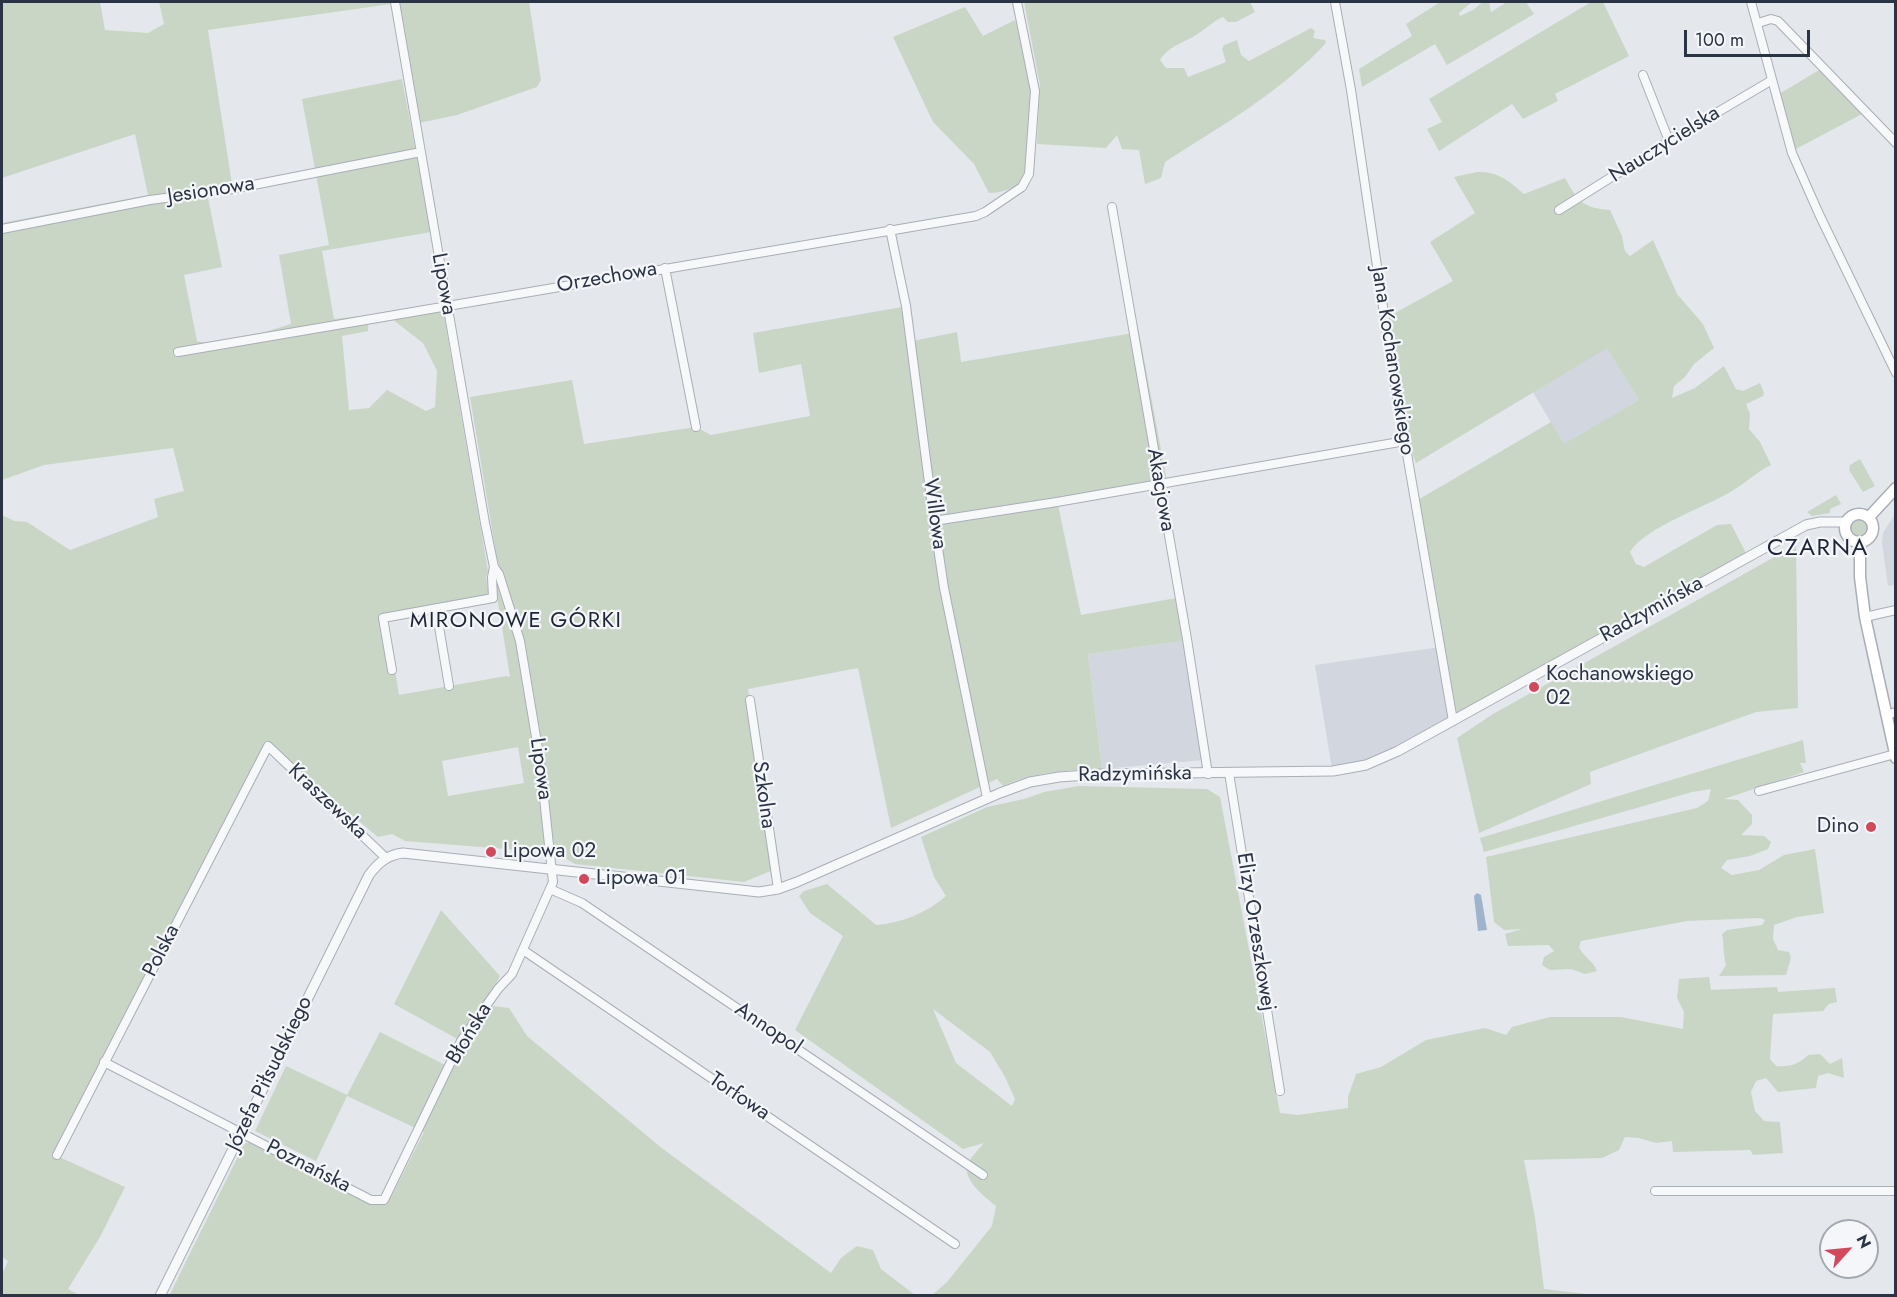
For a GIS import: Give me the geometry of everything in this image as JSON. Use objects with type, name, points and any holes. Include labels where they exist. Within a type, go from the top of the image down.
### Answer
[{"type":"main road","points":[[1869,517],[1896,488]]},
{"type":"main road","points":[[1856,514],[1869,517],[1874,530],[1869,538],[1855,542],[1846,532],[1846,522],[1856,514]]},
{"type":"main road","points":[[1860,542],[1860,577],[1865,617],[1891,713],[1895,756]]},
{"type":"street","name":"Lipowa","points":[[395,2],[494,567],[493,598],[436,609]]},
{"type":"street","name":"Orzechowa","points":[[178,352],[976,216],[1013,193],[1027,181],[1030,166],[1035,91],[1017,2]]},
{"type":"street","name":"Jana Kochanowskiego","points":[[1335,2],[1351,90],[1391,361],[1453,721]]},
{"type":"street","points":[[1751,2],[1792,153],[1896,373]]},
{"type":"street","points":[[1758,23],[1771,19],[1778,21],[1896,143]]},
{"type":"street","points":[[1643,75],[1669,141]]},
{"type":"street","name":"Nauczycielska","points":[[1559,210],[1772,80]]},
{"type":"street","name":"Jesionowa","points":[[2,228],[150,200],[233,189],[421,152]]},
{"type":"street","name":"Akacjowa","points":[[1112,207],[1208,774]]},
{"type":"street","name":"Willowa","points":[[890,229],[908,317],[934,521],[945,588],[987,798]]},
{"type":"street","points":[[665,268],[696,427]]},
{"type":"street","points":[[934,521],[1057,502],[1405,441]]},
{"type":"street","name":"Radzymińska","points":[[386,858],[403,854],[743,892],[778,889],[987,798],[1030,782],[1102,774],[1322,772],[1353,768],[1398,751],[1806,525],[1820,522],[1846,522]]},
{"type":"street","name":"Lipowa","points":[[494,567],[499,574],[520,641],[540,761],[553,870]]},
{"type":"street","points":[[392,670],[383,618],[436,609],[449,686]]},
{"type":"street","points":[[1865,617],[1896,610]]},
{"type":"street","name":"Szkolna","points":[[750,700],[778,889]]},
{"type":"street","name":"Kraszewska","points":[[268,746],[386,858]]},
{"type":"street","name":"Polska","points":[[57,1155],[268,746]]},
{"type":"street","points":[[1759,791],[1895,756]]},
{"type":"street","name":"Elizy Orzeszkowej","points":[[1229,773],[1280,1091]]},
{"type":"street","name":"Józefa Piłsudskiego","points":[[160,1296],[369,875],[386,858]]},
{"type":"street","name":"Błońska","points":[[384,1200],[461,1041],[498,988],[512,974],[553,882],[553,870]]},
{"type":"street","name":"Annopol","points":[[549,889],[582,903],[983,1175]]},
{"type":"street","name":"Torfowa","points":[[523,950],[955,1244]]},
{"type":"street","name":"Poznańska","points":[[104,1062],[371,1200],[384,1200]]},
{"type":"street","points":[[1655,1191],[1896,1191]]},
{"type":"shaded area","points":[[1607,347],[1639,400],[1564,445],[1533,392]]},
{"type":"shaded area","points":[[1895,514],[1895,585],[1888,586],[1882,543],[1883,533]]},
{"type":"shaded area","points":[[1189,640],[1204,760],[1102,769],[1088,654]]},
{"type":"shaded area","points":[[1440,647],[1452,719],[1377,764],[1332,769],[1315,665]]},
{"type":"green space","points":[[2,2],[100,2],[105,30],[148,33],[164,24],[159,2],[391,2],[391,4],[208,30],[232,184],[206,188],[222,267],[184,275],[197,341],[219,346],[291,324],[279,255],[329,245],[302,99],[402,79],[431,232],[322,251],[334,319],[369,315],[368,331],[342,336],[349,410],[369,408],[387,390],[426,411],[435,407],[437,371],[423,343],[392,319],[443,310],[488,571],[486,577],[489,596],[386,614],[399,695],[510,677],[495,584],[499,582],[524,679],[547,844],[544,852],[405,841],[392,834],[378,837],[268,746],[57,1156],[125,1187],[100,1237],[68,1289],[79,1295],[2,1295],[2,1274],[8,1261],[2,1257],[2,515],[14,521],[27,522],[70,550],[158,517],[154,499],[184,491],[173,448],[44,465],[2,480],[2,223],[148,195],[135,134],[2,178]],"holes":[[[518,747],[524,783],[448,796],[442,761]]]},
{"type":"green space","points":[[398,2],[529,2],[541,80],[537,87],[457,115],[419,123]]},
{"type":"green space","points":[[1024,2],[1250,2],[1255,12],[1236,22],[1228,22],[1223,17],[1163,55],[1160,60],[1166,68],[1184,68],[1188,77],[1226,62],[1222,49],[1224,45],[1237,40],[1241,55],[1249,61],[1311,28],[1315,31],[1313,38],[1325,40],[1326,43],[1270,93],[1165,162],[1161,178],[1145,184],[1139,150],[1122,149],[1117,135],[1106,148],[1037,144],[1040,85]]},
{"type":"green space","points":[[1440,2],[1472,2],[1459,13],[1460,16],[1483,2],[1489,2],[1491,12],[1504,2],[1526,2],[1534,14],[1447,65],[1435,44],[1362,87],[1359,69],[1412,36],[1406,24]]},
{"type":"green space","points":[[1591,2],[1603,2],[1629,56],[1555,94],[1558,101],[1523,119],[1512,104],[1439,151],[1427,129],[1442,122],[1429,99]]},
{"type":"green space","points":[[965,7],[983,36],[1015,20],[1034,85],[1029,173],[1017,185],[1000,192],[989,193],[974,164],[933,122],[893,37]]},
{"type":"green space","points":[[1821,69],[1862,114],[1794,150],[1779,94]]},
{"type":"green space","points":[[1477,172],[1491,173],[1503,178],[1524,194],[1565,178],[1582,202],[1610,210],[1622,236],[1625,251],[1630,256],[1653,240],[1677,294],[1703,324],[1714,348],[1694,364],[1685,377],[1674,386],[1672,398],[1695,388],[1724,366],[1736,389],[1743,391],[1760,383],[1763,396],[1746,404],[1750,414],[1749,429],[1760,442],[1771,465],[1732,491],[1649,534],[1630,552],[1636,564],[1644,567],[1717,525],[1731,524],[1748,557],[1452,719],[1416,501],[1551,422],[1564,444],[1639,400],[1607,348],[1416,463],[1405,435],[1386,318],[1453,281],[1430,242],[1475,213],[1454,177]]},
{"type":"green space","points":[[902,307],[908,342],[957,332],[961,362],[1139,332],[1167,482],[1057,500],[1081,615],[1182,597],[1189,640],[1088,654],[1102,769],[1039,775],[1003,786],[997,779],[891,828],[858,668],[748,689],[773,870],[744,882],[575,864],[555,852],[533,691],[515,609],[497,559],[470,397],[572,380],[584,444],[696,427],[711,435],[810,416],[801,364],[759,373],[753,333]]},
{"type":"green space","points":[[1860,459],[1875,486],[1863,492],[1849,470],[1850,465]]},
{"type":"green space","points":[[1836,495],[1841,504],[1830,509],[1830,513],[1812,516],[1807,512]]},
{"type":"green space","points":[[1859,519],[1865,522],[1868,528],[1865,534],[1859,537],[1853,534],[1850,528],[1853,522]]},
{"type":"green space","points":[[1796,545],[1798,708],[1756,712],[1590,772],[1591,784],[1479,833],[1457,738],[1493,714]]},
{"type":"green space","points":[[1803,740],[1806,763],[1800,763],[1804,772],[1724,799],[1738,800],[1752,815],[1752,824],[1741,835],[1764,836],[1771,842],[1768,849],[1750,856],[1727,860],[1721,868],[1732,875],[1759,870],[1784,855],[1815,849],[1824,913],[1797,917],[1774,925],[1773,939],[1778,950],[1789,952],[1791,958],[1786,975],[1719,976],[1726,965],[1722,934],[1727,930],[1762,925],[1765,920],[1760,918],[1687,921],[1581,941],[1579,947],[1597,971],[1585,974],[1571,969],[1550,970],[1542,965],[1544,957],[1554,951],[1549,945],[1508,946],[1505,934],[1522,929],[1504,930],[1494,922],[1486,857],[1697,808],[1708,801],[1711,789],[1692,792],[1484,852],[1480,838]]},
{"type":"green space","points":[[1079,786],[1207,789],[1220,797],[1280,1113],[1298,1115],[1348,1108],[1348,1097],[1356,1074],[1381,1067],[1426,1040],[1485,1028],[1506,1035],[1512,1027],[1550,1017],[1621,1017],[1683,1029],[1684,1012],[1677,998],[1679,979],[1709,977],[1711,990],[1777,987],[1778,992],[1835,988],[1837,1002],[1829,1004],[1823,1011],[1773,1014],[1770,1059],[1776,1066],[1789,1066],[1808,1055],[1820,1054],[1830,1064],[1842,1058],[1844,1078],[1828,1073],[1818,1076],[1816,1088],[1778,1092],[1766,1078],[1756,1081],[1751,1092],[1755,1111],[1764,1121],[1780,1122],[1783,1153],[1753,1155],[1750,1150],[1673,1152],[1672,1141],[1656,1143],[1625,1137],[1619,1150],[1602,1158],[1524,1160],[1535,1218],[1544,1289],[1595,1295],[931,1296],[947,1282],[992,1226],[996,1206],[975,1187],[967,1169],[968,1163],[984,1143],[963,1149],[795,1030],[843,936],[810,913],[799,896],[804,891],[827,884],[876,925],[913,916],[946,896],[934,877],[921,837],[987,807],[1044,792]],"holes":[[[933,1009],[990,1052],[1015,1099],[1012,1106],[956,1063]]]},
{"type":"green space","points":[[441,910],[500,976],[474,1026],[493,1006],[509,1008],[527,1036],[663,1149],[831,1273],[841,1258],[857,1246],[873,1250],[881,1269],[915,1295],[169,1296],[244,1144],[251,1141],[373,1203],[382,1205],[390,1199],[424,1132],[347,1096],[316,1161],[255,1131],[286,1066],[347,1095],[380,1032],[449,1067],[461,1041],[394,1004]]},
{"type":"water","points":[[1477,893],[1481,895],[1487,930],[1478,931],[1474,896]]},
{"type":"place","name":"Kochanowskiego 02","points":[[1534,687]]},
{"type":"place","name":"Dino","points":[[1871,827]]},
{"type":"place","name":"Lipowa 02","points":[[491,852]]},
{"type":"place","name":"Lipowa 01","points":[[584,879]]},
{"type":"district","name":"CZARNA","points":[[1818,549]]},
{"type":"district","name":"MIRONOWE GÓRKI","points":[[516,622]]}]
